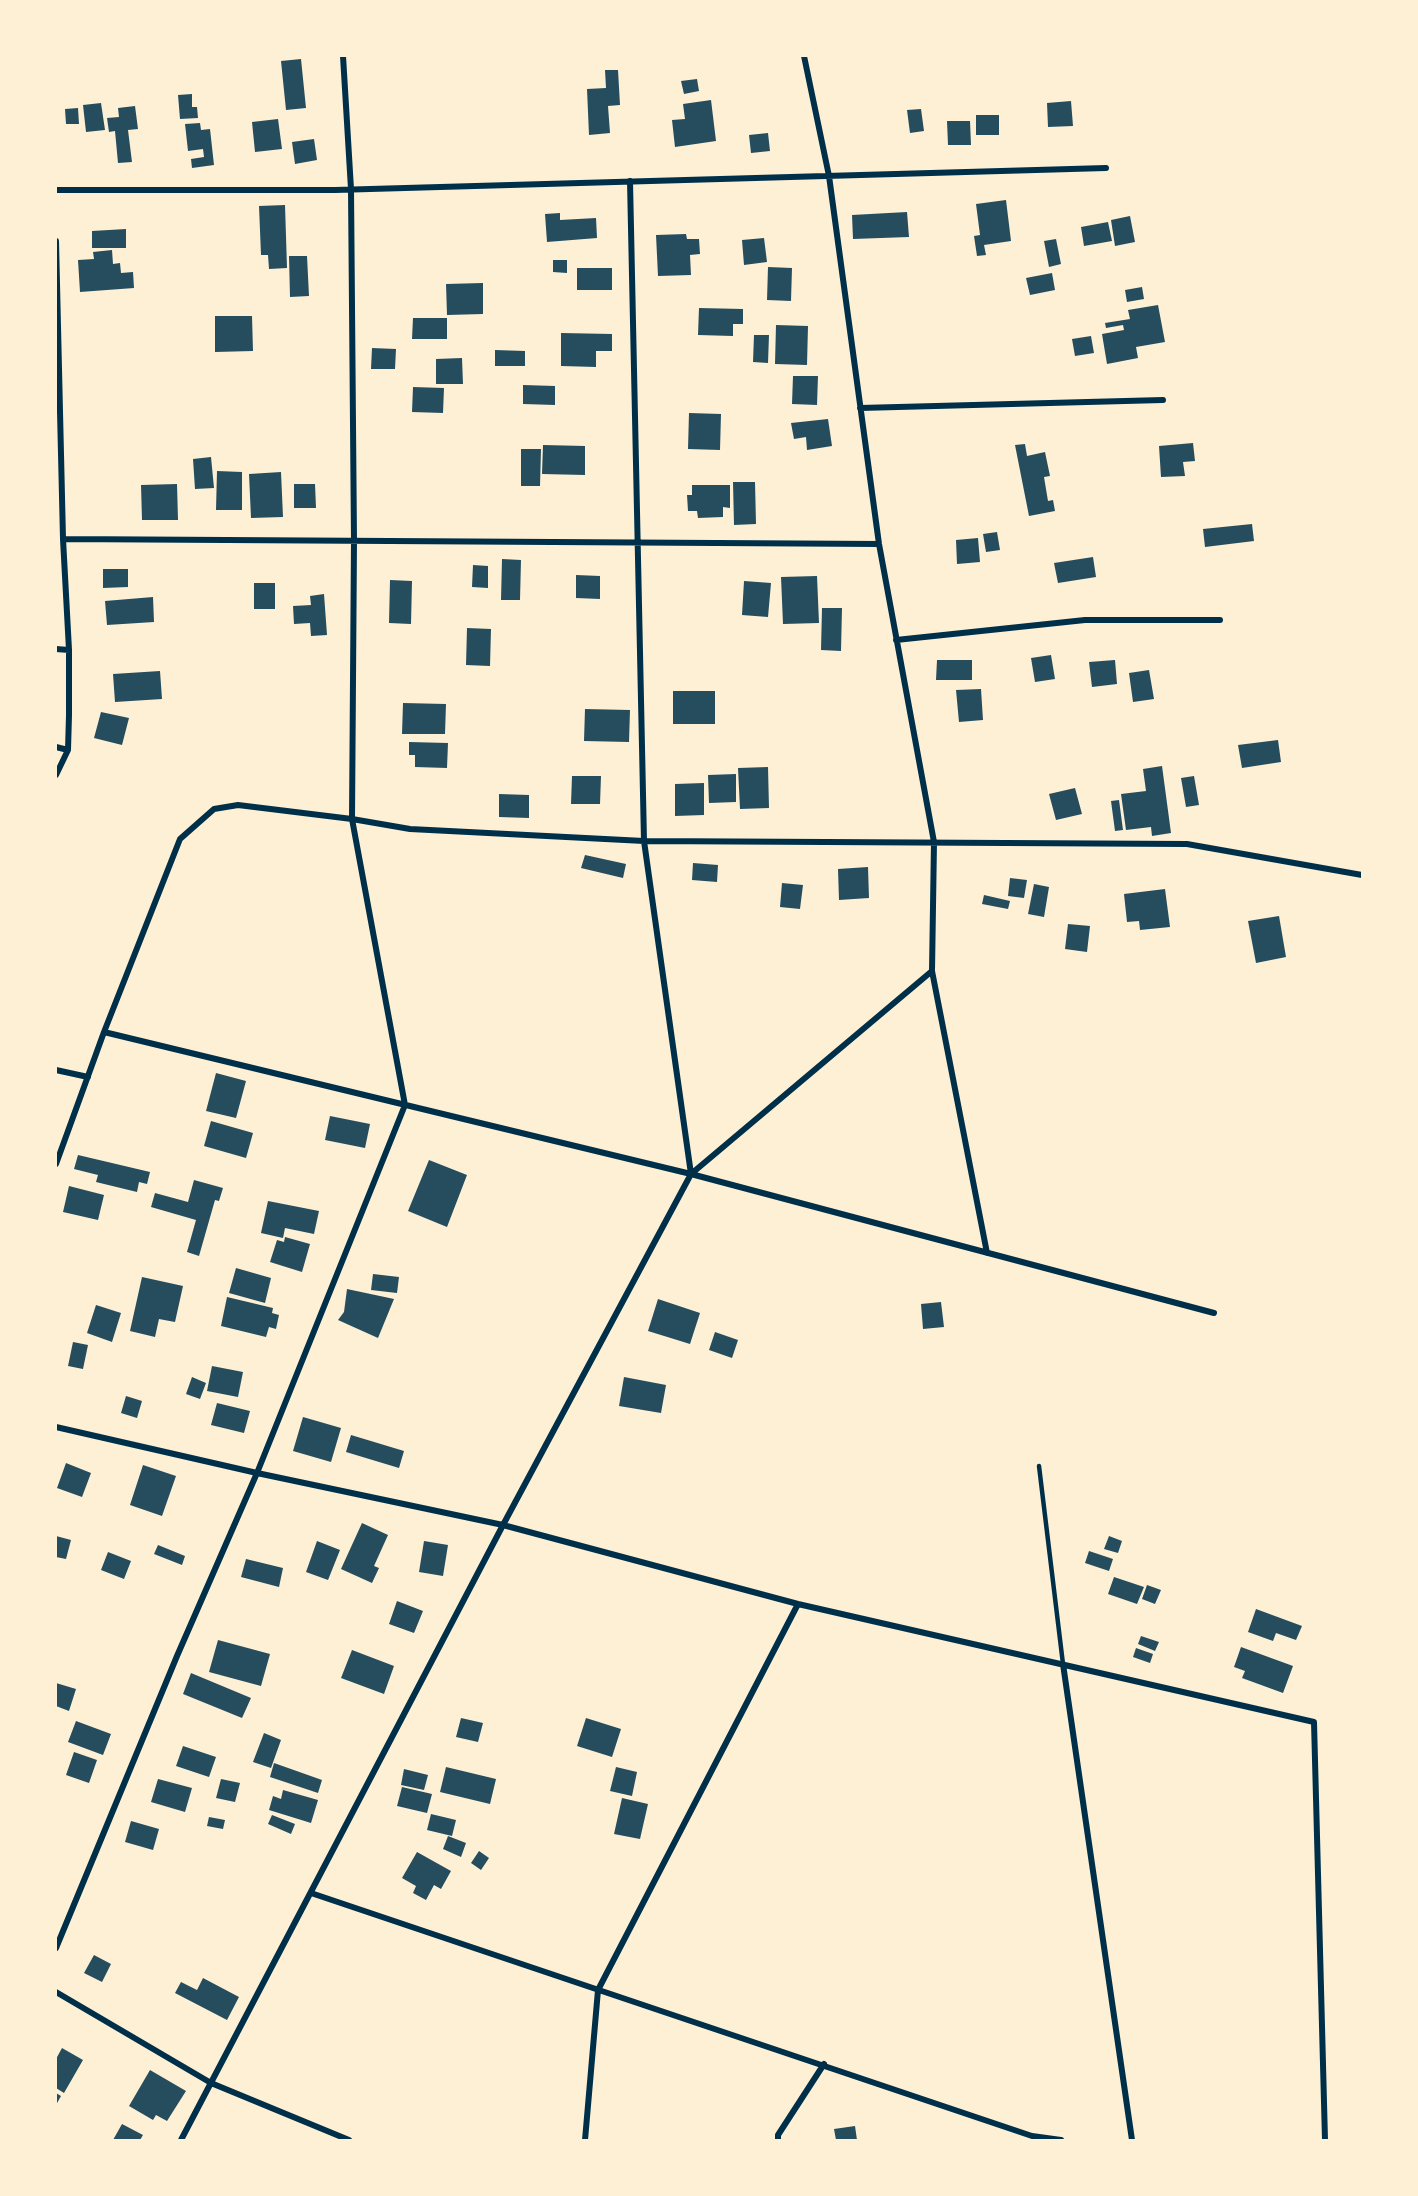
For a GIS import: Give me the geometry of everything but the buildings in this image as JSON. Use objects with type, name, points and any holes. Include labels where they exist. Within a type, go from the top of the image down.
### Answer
[{"type":"street","points":[[56,1948],[177,1656],[257,1473],[405,1105],[352,819],[354,540],[351,189],[343,56]]},
{"type":"street","points":[[804,56],[829,176],[879,544],[934,842],[932,971],[987,1253]]},
{"type":"street","points":[[56,190],[351,189],[1106,168]]},
{"type":"street","points":[[630,181],[644,841],[691,1174]]},
{"type":"street","points":[[56,241],[58,405],[69,650],[68,750],[56,775]]},
{"type":"street","points":[[860,408],[1163,400]]},
{"type":"street","points":[[63,539],[879,544]]},
{"type":"street","points":[[896,640],[1085,620],[1220,620]]},
{"type":"street","points":[[56,649],[69,650]]},
{"type":"street","points":[[56,747],[68,750]]},
{"type":"street","points":[[56,1164],[104,1032],[180,840],[214,810],[238,805],[352,819],[410,829],[644,841],[1187,844],[1362,875]]},
{"type":"street","points":[[181,2140],[502,1525],[691,1174],[932,971]]},
{"type":"street","points":[[104,1032],[691,1174],[1214,1313]]},
{"type":"street","points":[[56,1070],[88,1077]]},
{"type":"street","points":[[56,1427],[502,1525],[798,1604],[1314,1722],[1325,2140]]},
{"type":"street","points":[[585,2140],[598,1990],[798,1604]]},
{"type":"street","points":[[1063,1664],[1132,2140]]},
{"type":"street","points":[[311,1893],[1032,2136],[1061,2140]]},
{"type":"street","points":[[56,1992],[211,2083],[349,2140]]},
{"type":"street","points":[[778,2140],[778,2135],[824,2064]]},
{"type":"lane","points":[[1039,1466],[1063,1664]]}]
